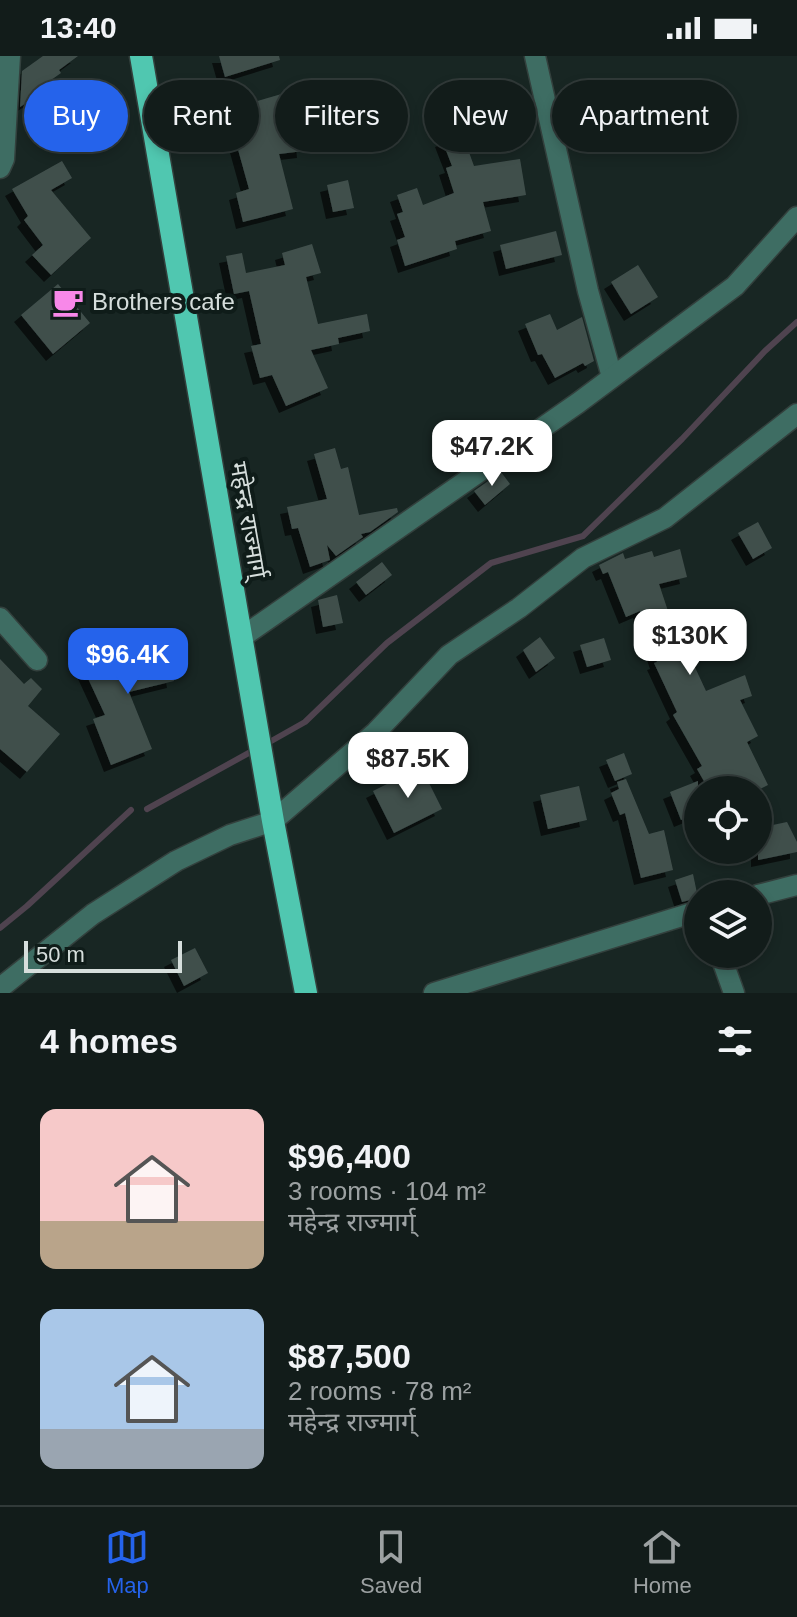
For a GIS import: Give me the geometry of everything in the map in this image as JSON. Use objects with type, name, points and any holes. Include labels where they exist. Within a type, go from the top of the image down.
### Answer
[{"type":"highway","name":"महेन्द्र राज्मार्ग्","points":[[141,56],[306,993]]},
{"type":"street","points":[[0,168],[4,159],[10,56]]},
{"type":"street","points":[[535,56],[588,291],[612,377]]},
{"type":"street","points":[[242,637],[612,377],[735,286],[797,217]]},
{"type":"street","points":[[0,988],[93,914],[176,861],[272,812],[376,732],[449,655],[519,608],[583,558],[665,518],[797,414]]},
{"type":"street","points":[[0,618],[37,660]]},
{"type":"street","points":[[772,891],[797,885]]},
{"type":"street","points":[[434,993],[684,915]]},
{"type":"street","points":[[725,968],[734,993]]},
{"type":"building","points":[[43,56],[78,56],[51,80],[24,80],[24,104],[20,107],[22,71]]},
{"type":"building","points":[[219,56],[279,56],[280,60],[225,77]]},
{"type":"building","points":[[275,96],[275,152],[296,152],[279,154],[293,209],[243,222],[236,193],[249,189],[239,152],[259,152],[259,101]]},
{"type":"building","points":[[447,152],[469,152],[474,166],[520,159],[526,195],[483,202],[491,231],[455,241],[457,249],[405,266],[397,240],[405,237],[397,214],[403,212],[397,195],[417,188],[423,205],[454,193],[446,168],[452,166]]},
{"type":"building","points":[[62,161],[72,178],[51,190],[91,238],[51,275],[32,255],[43,245],[24,220],[28,216],[12,189]]},
{"type":"building","points":[[348,180],[354,208],[333,212],[327,185]]},
{"type":"building","points":[[556,231],[562,255],[506,269],[500,245]]},
{"type":"building","points":[[312,244],[321,273],[306,277],[318,324],[367,314],[370,331],[338,338],[339,344],[311,350],[328,388],[286,406],[272,375],[260,378],[251,346],[261,344],[249,291],[234,294],[226,256],[242,253],[246,273],[285,265],[282,253]]},
{"type":"building","points":[[638,265],[658,297],[631,314],[611,282]]},
{"type":"building","points":[[58,284],[90,323],[53,354],[21,315]]},
{"type":"building","points":[[550,314],[557,330],[582,317],[594,361],[585,366],[583,363],[555,378],[542,354],[538,355],[525,324]]},
{"type":"building","points":[[335,448],[341,469],[348,467],[359,515],[397,508],[398,512],[370,532],[361,534],[363,537],[336,556],[327,545],[330,560],[310,567],[298,528],[292,529],[287,507],[327,499],[314,454]]},
{"type":"building","points":[[501,472],[510,484],[485,505],[474,491]]},
{"type":"building","points":[[758,522],[772,548],[753,559],[738,533]]},
{"type":"building","points":[[680,549],[687,577],[659,584],[681,650],[686,648],[706,691],[745,675],[752,696],[740,700],[758,736],[747,742],[764,776],[701,776],[697,769],[702,766],[673,715],[677,712],[654,663],[657,662],[640,611],[626,617],[608,572],[603,574],[599,565],[623,553],[625,559],[652,551],[654,557]]},
{"type":"building","points":[[382,562],[392,575],[366,595],[356,582]]},
{"type":"building","points":[[337,595],[343,623],[323,627],[318,600]]},
{"type":"building","points":[[166,634],[174,681],[129,692],[152,749],[111,765],[93,719],[105,715],[85,672],[125,654],[124,650],[149,646],[147,638]]},
{"type":"building","points":[[540,637],[555,658],[536,672],[523,650]]},
{"type":"building","points":[[604,638],[611,660],[587,667],[580,645]]},
{"type":"building","points":[[0,659],[24,684],[31,678],[42,689],[28,706],[60,734],[27,772],[0,749]]},
{"type":"building","points":[[624,753],[632,774],[615,781],[606,760]]},
{"type":"building","points":[[421,767],[442,809],[394,833],[373,791]]},
{"type":"building","points":[[626,779],[649,834],[664,830],[673,870],[641,878],[625,813],[620,815],[611,793],[619,789],[617,782]]},
{"type":"building","points":[[579,786],[587,820],[548,829],[540,795]]},
{"type":"building","points":[[684,786],[684,819],[681,820],[670,792]]},
{"type":"building","points":[[787,822],[797,842],[797,852],[772,857],[772,825]]},
{"type":"building","points":[[693,874],[694,880],[684,880],[684,902],[682,902],[675,880]]},
{"type":"building","points":[[195,948],[208,973],[184,986],[171,960]]},
{"type":"waterway","points":[[266,744],[305,722],[387,643],[491,563],[583,536],[797,322]]},
{"type":"waterway","points":[[147,809],[256,749]]},
{"type":"waterway","points":[[0,928],[131,810]]},
{"type":"place","name":"Brothers cafe","points":[[68,302]]}]
